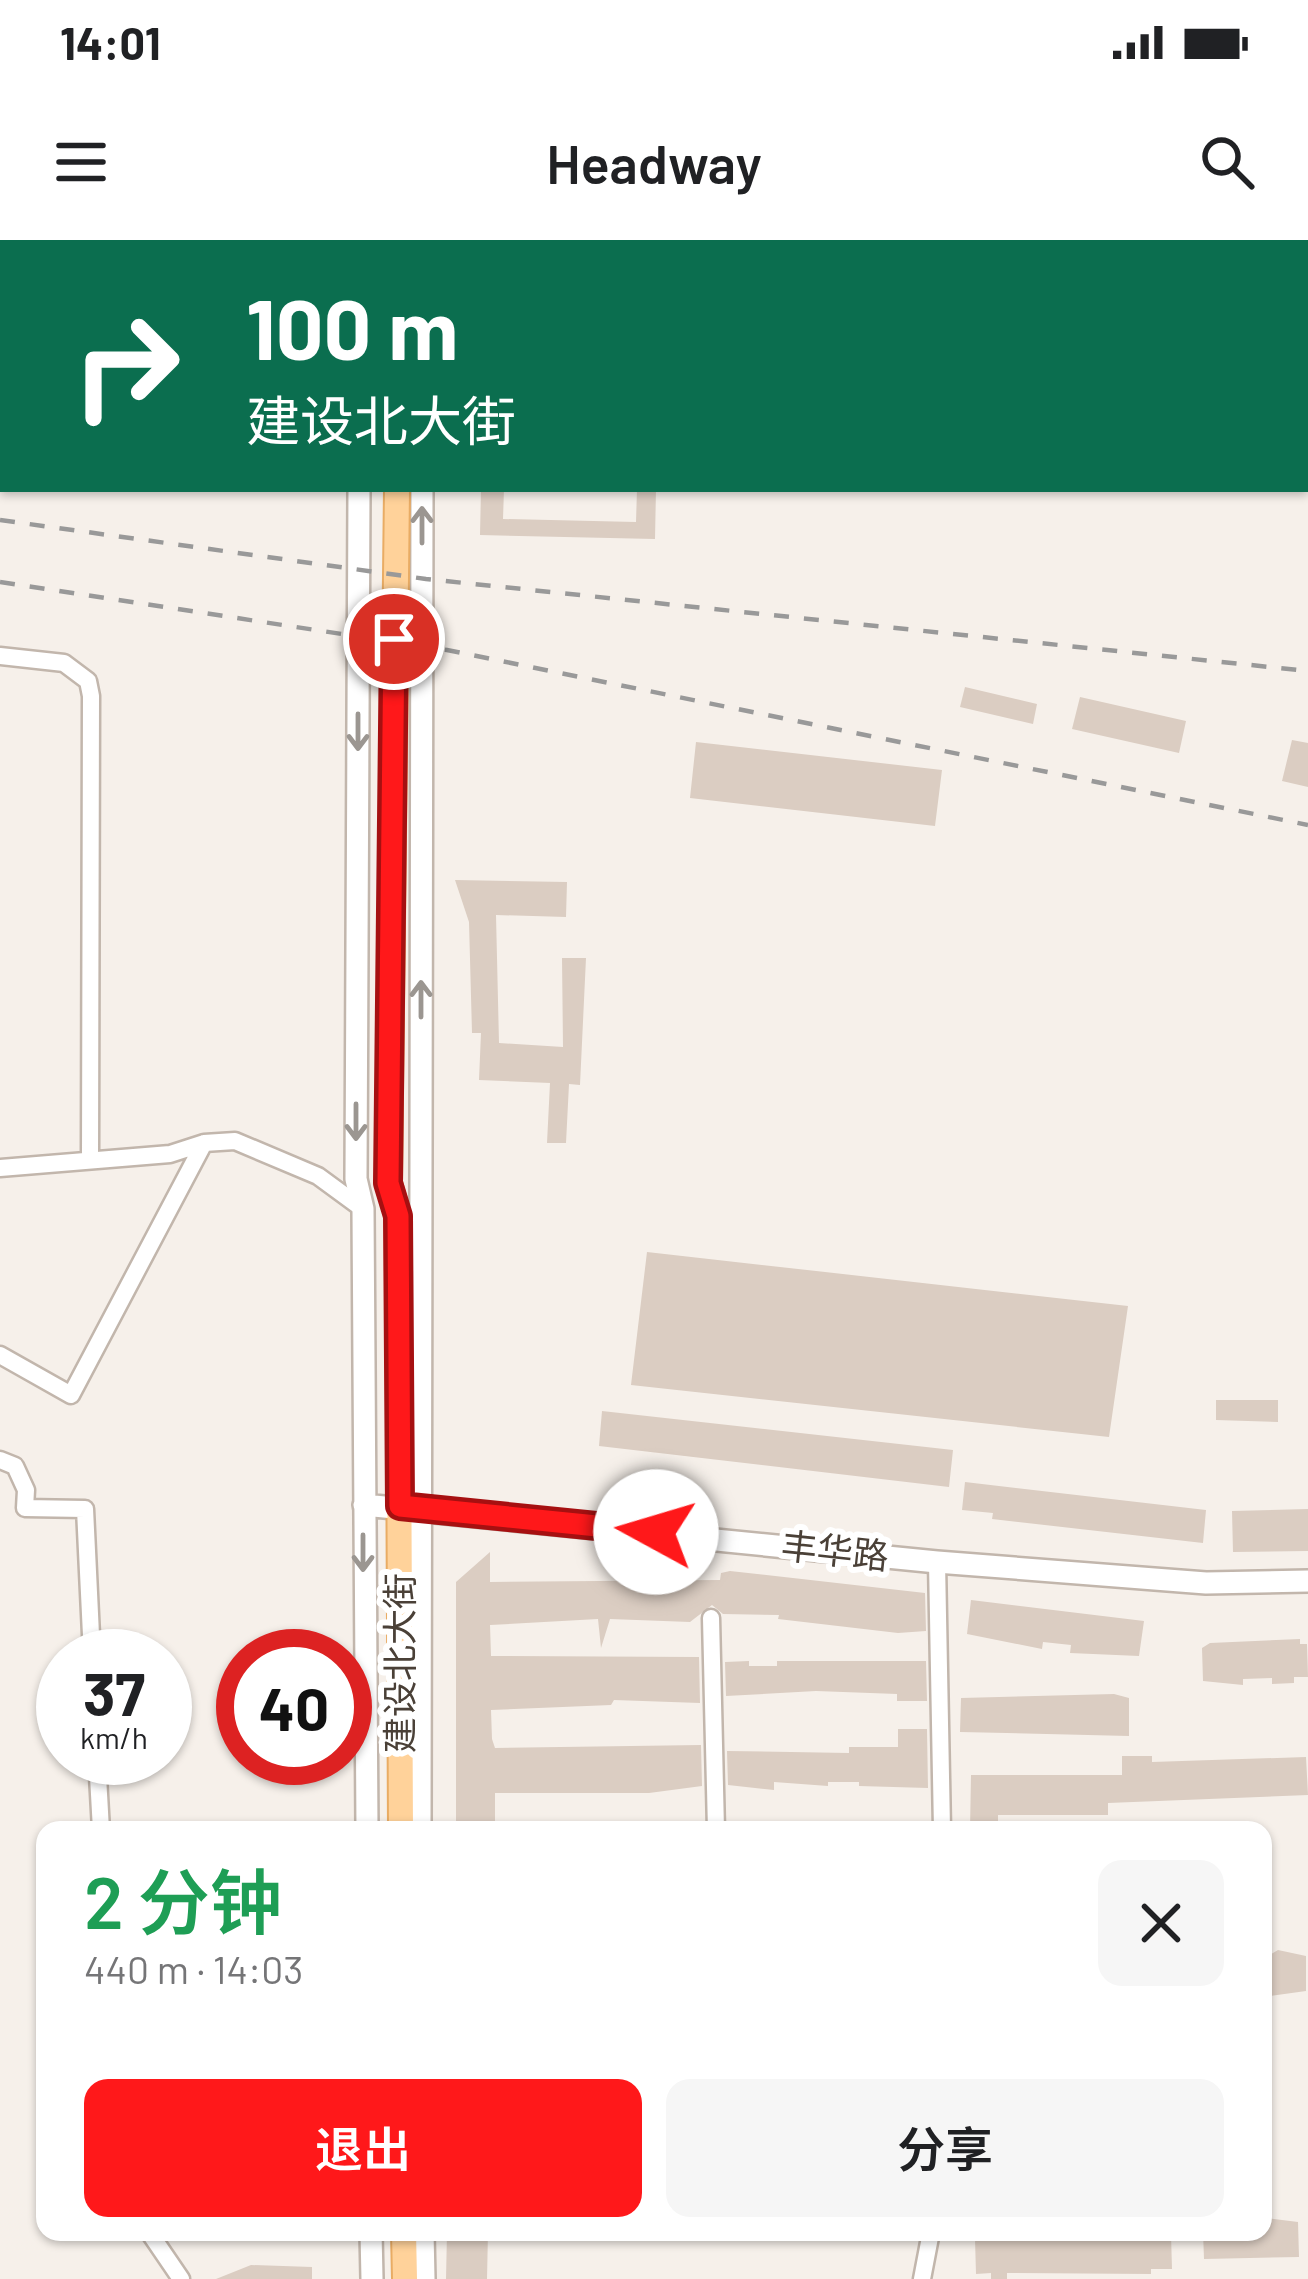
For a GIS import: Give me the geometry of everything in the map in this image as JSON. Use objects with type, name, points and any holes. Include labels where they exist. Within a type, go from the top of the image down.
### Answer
[{"type":"main road","name":"建设北大街","points":[[397,492],[388,1183],[398,1216],[392,1506],[401,1821]]},
{"type":"main road","points":[[386,1821],[392,1506]]},
{"type":"main road","points":[[388,2241],[388,2279]]},
{"type":"main road","points":[[404,2241],[405,2279]]},
{"type":"street","points":[[359,492],[356,1179],[363,1209],[419,1821]]},
{"type":"street","points":[[368,1821],[392,1506],[422,492]]},
{"type":"street","points":[[0,656],[64,663],[88,681],[91,696],[90,1160]]},
{"type":"street","points":[[0,1168],[170,1154],[205,1142],[235,1142],[318,1176],[363,1209]]},
{"type":"street","points":[[0,1355],[71,1396],[205,1142]]},
{"type":"street","points":[[0,1460],[15,1466],[26,1490],[25,1508],[85,1509],[91,1629]]},
{"type":"street","name":"丰华路","points":[[392,1506],[937,1562],[1206,1583],[1308,1581]]},
{"type":"street","points":[[937,1562],[942,1821]]},
{"type":"street","points":[[711,1618],[716,1821]]},
{"type":"street","points":[[98,1785],[100,1821]]},
{"type":"street","points":[[155,2241],[182,2279]]},
{"type":"street","points":[[371,2241],[372,2279]]},
{"type":"street","points":[[423,2241],[424,2279]]},
{"type":"street","points":[[922,2279],[929,2241]]},
{"type":"building","points":[[481,492],[504,492],[503,519],[636,522],[637,492],[656,492],[655,539],[480,535]]},
{"type":"building","points":[[965,687],[1037,704],[1033,724],[960,707]]},
{"type":"building","points":[[1080,697],[1186,721],[1179,753],[1072,729]]},
{"type":"building","points":[[1292,740],[1308,743],[1308,787],[1282,781]]},
{"type":"building","points":[[696,742],[942,770],[935,826],[690,798]]},
{"type":"building","points":[[455,880],[567,882],[566,917],[496,915],[499,1043],[563,1047],[562,958],[586,958],[580,1085],[569,1084],[566,1143],[547,1143],[550,1083],[479,1080],[481,1033],[472,1033],[469,922]]},
{"type":"building","points":[[647,1252],[1128,1306],[1109,1437],[631,1385]]},
{"type":"building","points":[[1216,1400],[1278,1400],[1278,1422],[1216,1420]]},
{"type":"building","points":[[602,1411],[953,1450],[949,1487],[599,1446]]},
{"type":"building","points":[[965,1482],[1206,1510],[1203,1543],[992,1519],[993,1513],[962,1510]]},
{"type":"building","points":[[1308,1509],[1308,1551],[1233,1552],[1232,1511]]},
{"type":"building","points":[[490,1552],[490,1582],[720,1580],[721,1573],[730,1571],[925,1593],[926,1631],[898,1633],[778,1619],[779,1615],[723,1614],[712,1605],[690,1622],[610,1619],[601,1648],[598,1619],[490,1625],[491,1656],[699,1657],[700,1703],[614,1700],[611,1705],[491,1710],[495,1748],[701,1745],[702,1786],[649,1793],[495,1793],[495,1821],[456,1821],[456,1582]]},
{"type":"building","points":[[971,1600],[1144,1621],[1139,1656],[1070,1653],[1071,1645],[1043,1642],[1042,1649],[967,1634]]},
{"type":"building","points":[[1300,1639],[1300,1644],[1307,1644],[1308,1677],[1272,1684],[1272,1678],[1243,1679],[1243,1685],[1203,1681],[1202,1648],[1210,1643]]},
{"type":"building","points":[[749,1661],[749,1666],[777,1666],[777,1661],[926,1661],[927,1701],[897,1701],[897,1694],[816,1691],[726,1696],[725,1662]]},
{"type":"building","points":[[1114,1694],[1129,1698],[1129,1736],[960,1732],[961,1698]]},
{"type":"building","points":[[898,1729],[927,1729],[928,1788],[859,1786],[859,1782],[828,1782],[828,1786],[774,1782],[774,1790],[728,1785],[727,1751],[849,1753],[849,1747],[898,1747]]},
{"type":"building","points":[[1122,1756],[1152,1756],[1152,1762],[1306,1757],[1308,1795],[1108,1803],[1108,1815],[998,1815],[998,1821],[970,1821],[971,1775],[1122,1775]]},
{"type":"building","points":[[1278,1950],[1306,1956],[1306,1991],[1272,1996],[1272,1954]]},
{"type":"building","points":[[1272,2219],[1298,2222],[1299,2257],[1204,2259],[1203,2241],[1272,2241]]},
{"type":"building","points":[[447,2241],[488,2241],[487,2279],[446,2279]]},
{"type":"building","points":[[975,2241],[1171,2241],[1172,2269],[1151,2269],[1151,2274],[1007,2273],[1007,2279],[991,2279],[991,2273],[976,2274]]},
{"type":"building","points":[[251,2265],[312,2267],[312,2279],[216,2279]]},
{"type":"railway","points":[[0,520],[426,579],[1308,671]]},
{"type":"railway","points":[[0,582],[447,650],[1308,825]]},
{"type":"route","points":[[394,639],[388,1183],[398,1216],[400,1506],[656,1532]]}]
